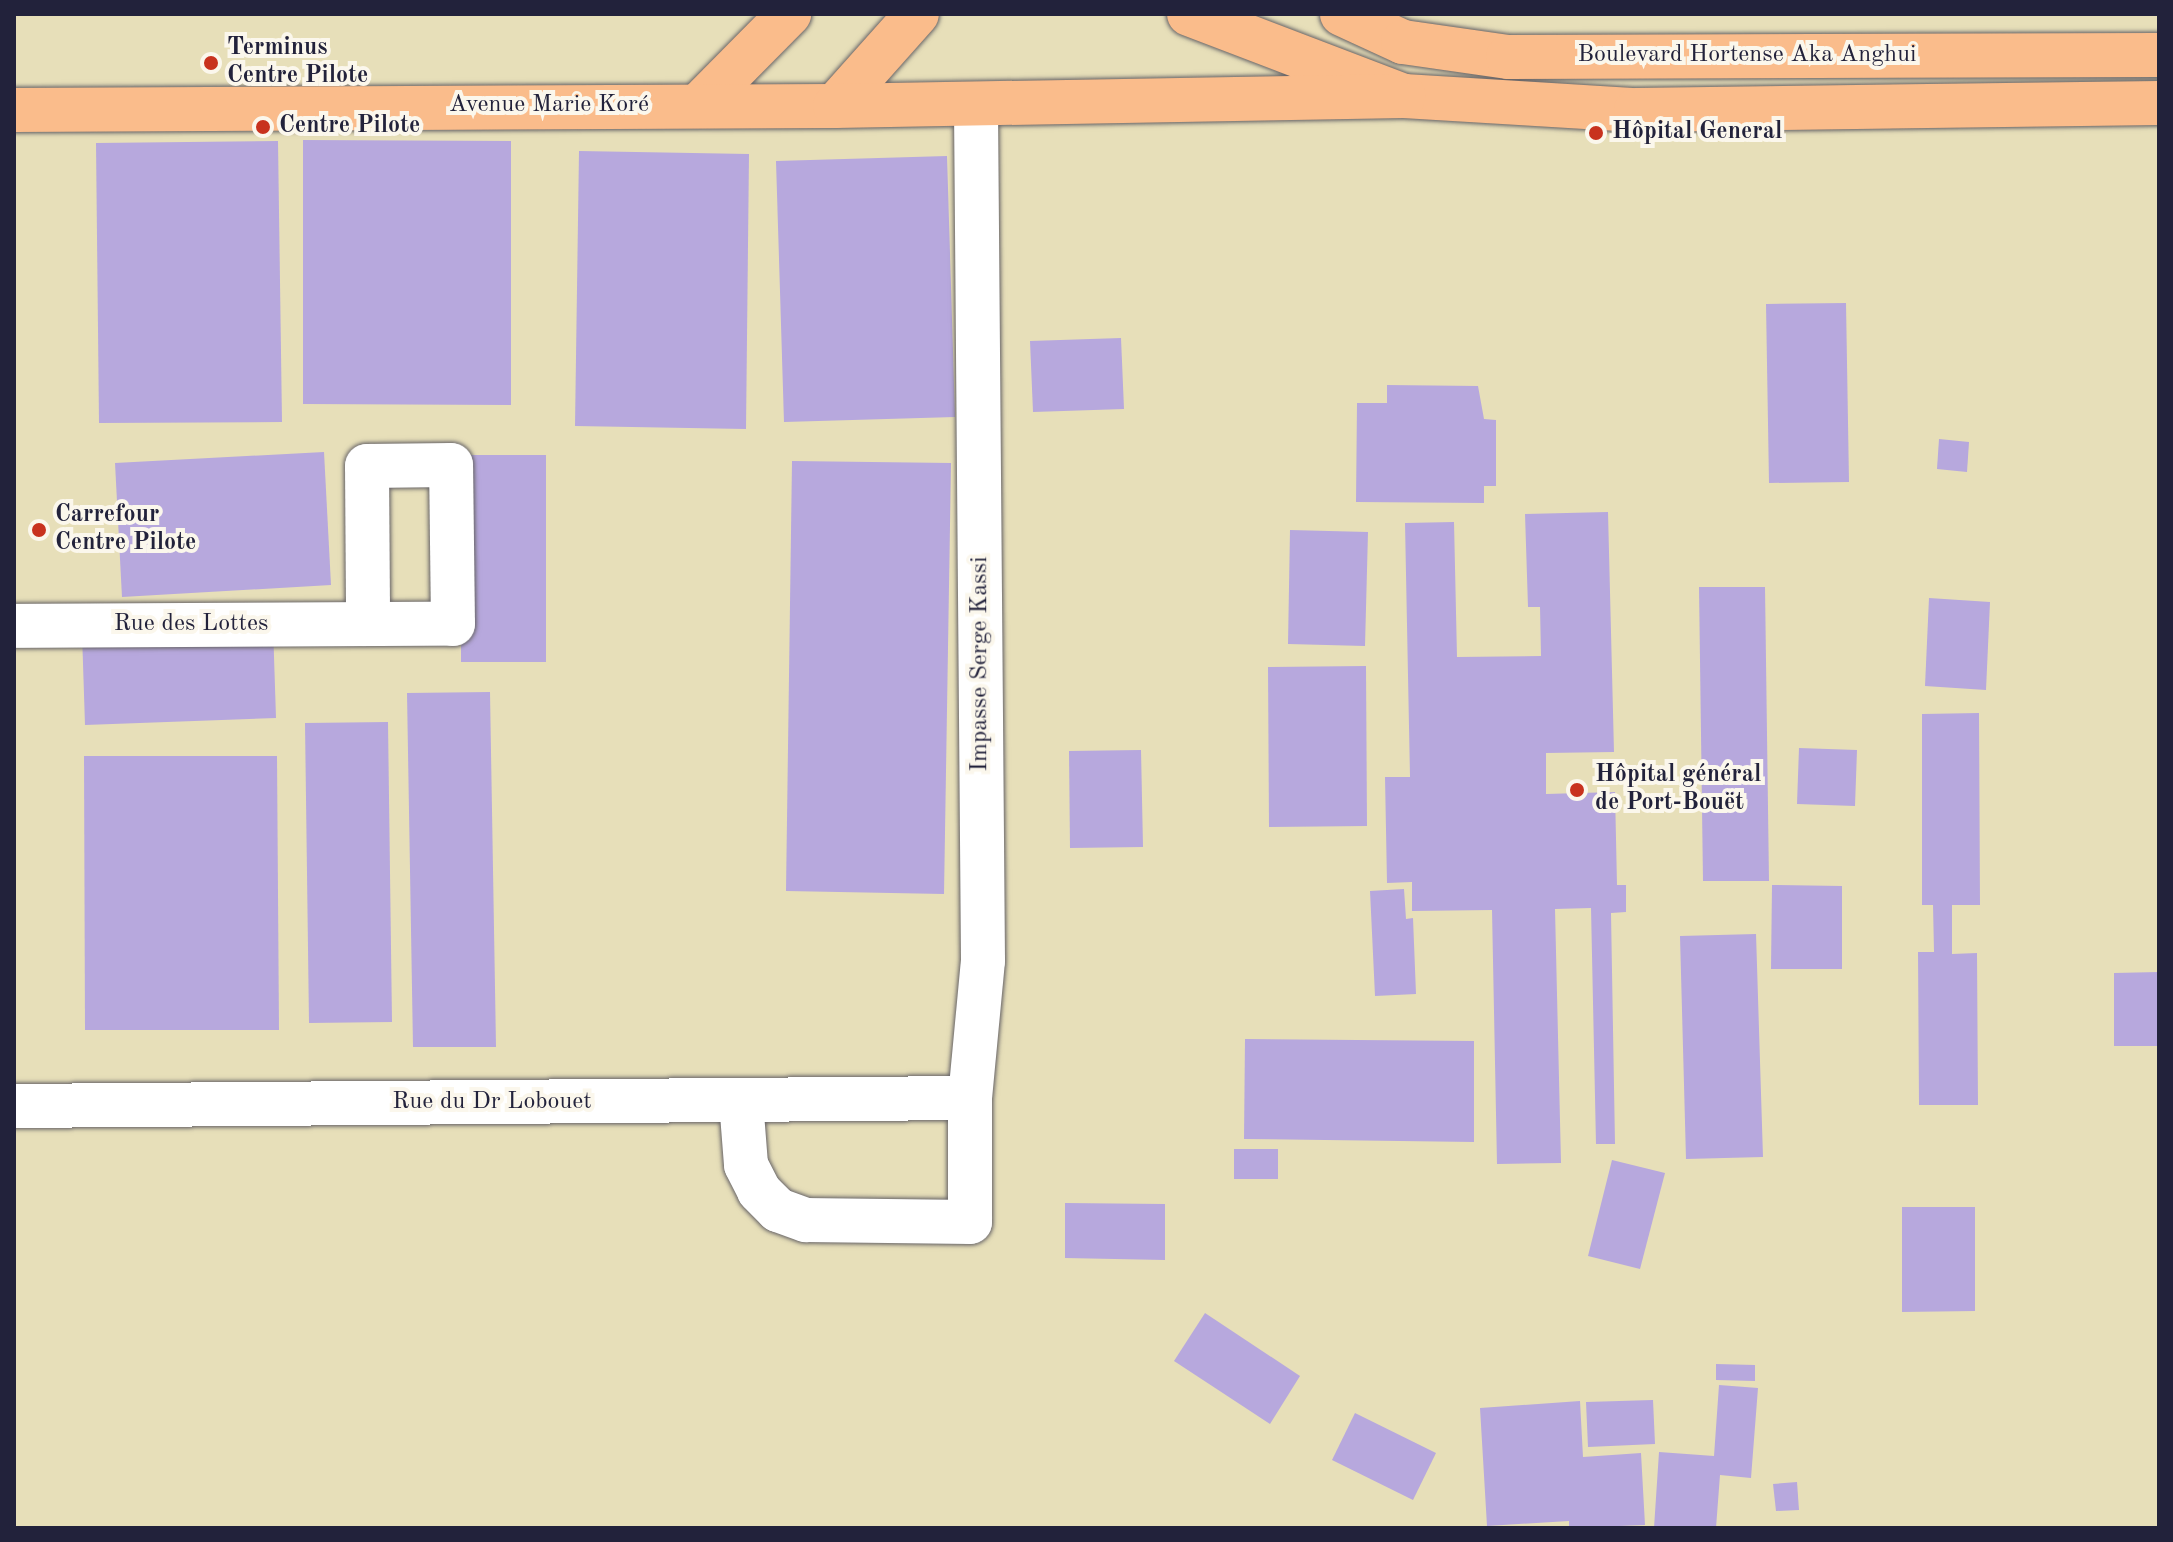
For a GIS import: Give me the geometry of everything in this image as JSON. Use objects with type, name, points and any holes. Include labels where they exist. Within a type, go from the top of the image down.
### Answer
[{"type":"main road","points":[[835,106],[917,14]]},
{"type":"main road","name":"Boulevard Hortense Aka Anghui","points":[[1189,14],[1404,96],[1636,110],[2159,103]]},
{"type":"main road","name":"Boulevard Hortense Aka Anghui","points":[[1342,14],[1403,42],[1508,57],[2159,55]]},
{"type":"main road","points":[[700,104],[775,23]]},
{"type":"main road","name":"Avenue Marie Koré","points":[[14,110],[700,104],[835,106],[1404,96]]},
{"type":"street","name":"Impasse Serge Kassi","points":[[741,1101],[746,1165],[759,1191],[778,1210],[806,1220],[970,1222],[970,1098],[983,961],[976,104]]},
{"type":"street","name":"Rue des Lottes","points":[[14,626],[368,624]]},
{"type":"street","name":"Rue du Dr Lobouet","points":[[14,1106],[970,1098]]},
{"type":"building","points":[[303,140],[511,141],[511,405],[303,404]]},
{"type":"building","points":[[278,141],[282,422],[99,423],[96,143]]},
{"type":"building","points":[[579,151],[749,154],[746,429],[575,426]]},
{"type":"building","points":[[947,156],[955,417],[784,422],[776,161]]},
{"type":"building","points":[[1846,303],[1849,482],[1769,483],[1766,304]]},
{"type":"building","points":[[1121,338],[1124,409],[1033,412],[1030,341]]},
{"type":"building","points":[[1387,385],[1478,386],[1484,419],[1496,420],[1496,486],[1484,486],[1484,503],[1356,502],[1357,403],[1387,403]]},
{"type":"building","points":[[1939,439],[1969,442],[1967,472],[1937,469]]},
{"type":"building","points":[[324,452],[331,585],[122,597],[115,463]]},
{"type":"building","points":[[461,455],[546,455],[546,662],[461,662]]},
{"type":"building","points":[[792,461],[951,463],[944,894],[786,891]]},
{"type":"building","points":[[1608,512],[1614,752],[1546,753],[1546,794],[1615,792],[1617,885],[1626,885],[1626,912],[1611,913],[1615,1144],[1596,1144],[1591,908],[1555,909],[1561,1163],[1497,1164],[1492,910],[1412,911],[1412,882],[1387,883],[1385,777],[1410,777],[1405,523],[1454,522],[1457,657],[1541,656],[1540,607],[1528,607],[1525,514]]},
{"type":"building","points":[[1290,530],[1368,532],[1365,646],[1288,644]]},
{"type":"building","points":[[1699,587],[1765,587],[1769,881],[1703,881]]},
{"type":"building","points":[[1929,598],[1990,602],[1986,690],[1925,686]]},
{"type":"building","points":[[273,626],[276,718],[85,725],[82,633]]},
{"type":"building","points":[[1366,666],[1367,826],[1269,827],[1268,667]]},
{"type":"building","points":[[490,692],[496,1047],[413,1047],[407,693]]},
{"type":"building","points":[[1979,713],[1980,905],[1952,905],[1952,954],[1977,953],[1978,1105],[1919,1105],[1918,952],[1934,952],[1933,905],[1922,905],[1922,714]]},
{"type":"building","points":[[388,722],[392,1022],[309,1023],[305,723]]},
{"type":"building","points":[[1799,748],[1857,750],[1855,806],[1797,804]]},
{"type":"building","points":[[1141,750],[1143,847],[1070,848],[1069,751]]},
{"type":"building","points":[[84,756],[277,756],[279,1030],[85,1030]]},
{"type":"building","points":[[1772,885],[1842,886],[1842,969],[1771,969]]},
{"type":"building","points":[[1404,889],[1406,919],[1413,918],[1416,994],[1375,996],[1370,891]]},
{"type":"building","points":[[1756,934],[1763,1157],[1686,1159],[1680,936]]},
{"type":"building","points":[[2159,972],[2159,1046],[2114,1046],[2114,973]]},
{"type":"building","points":[[1245,1039],[1474,1041],[1474,1142],[1244,1139]]},
{"type":"building","points":[[1234,1149],[1278,1149],[1278,1179],[1234,1179]]},
{"type":"building","points":[[1612,1160],[1665,1173],[1640,1269],[1588,1256]]},
{"type":"building","points":[[1065,1203],[1165,1204],[1165,1260],[1065,1258]]},
{"type":"building","points":[[1902,1207],[1975,1207],[1975,1311],[1902,1312]]},
{"type":"building","points":[[1205,1313],[1300,1376],[1270,1424],[1174,1361]]},
{"type":"building","points":[[1716,1364],[1755,1365],[1755,1381],[1716,1380]]},
{"type":"building","points":[[1719,1385],[1758,1388],[1751,1478],[1720,1475],[1716,1528],[1654,1528],[1659,1452],[1714,1456]]},
{"type":"building","points":[[1653,1400],[1655,1444],[1588,1447],[1586,1402]]},
{"type":"building","points":[[1580,1401],[1583,1457],[1641,1453],[1645,1525],[1569,1528],[1569,1521],[1487,1526],[1480,1408]]},
{"type":"building","points":[[1355,1413],[1436,1453],[1413,1500],[1332,1460]]},
{"type":"building","points":[[1797,1482],[1799,1510],[1776,1511],[1773,1484]]},
{"type":"place","name":"Terminus Centre Pilote","points":[[211,63]]},
{"type":"place","name":"Centre Pilote","points":[[263,127]]},
{"type":"place","name":"Hôpital General","points":[[1596,133]]},
{"type":"place","name":"Carrefour Centre Pilote","points":[[39,530]]},
{"type":"place","name":"Hôpital général de Port-Bouët","points":[[1577,790]]}]
